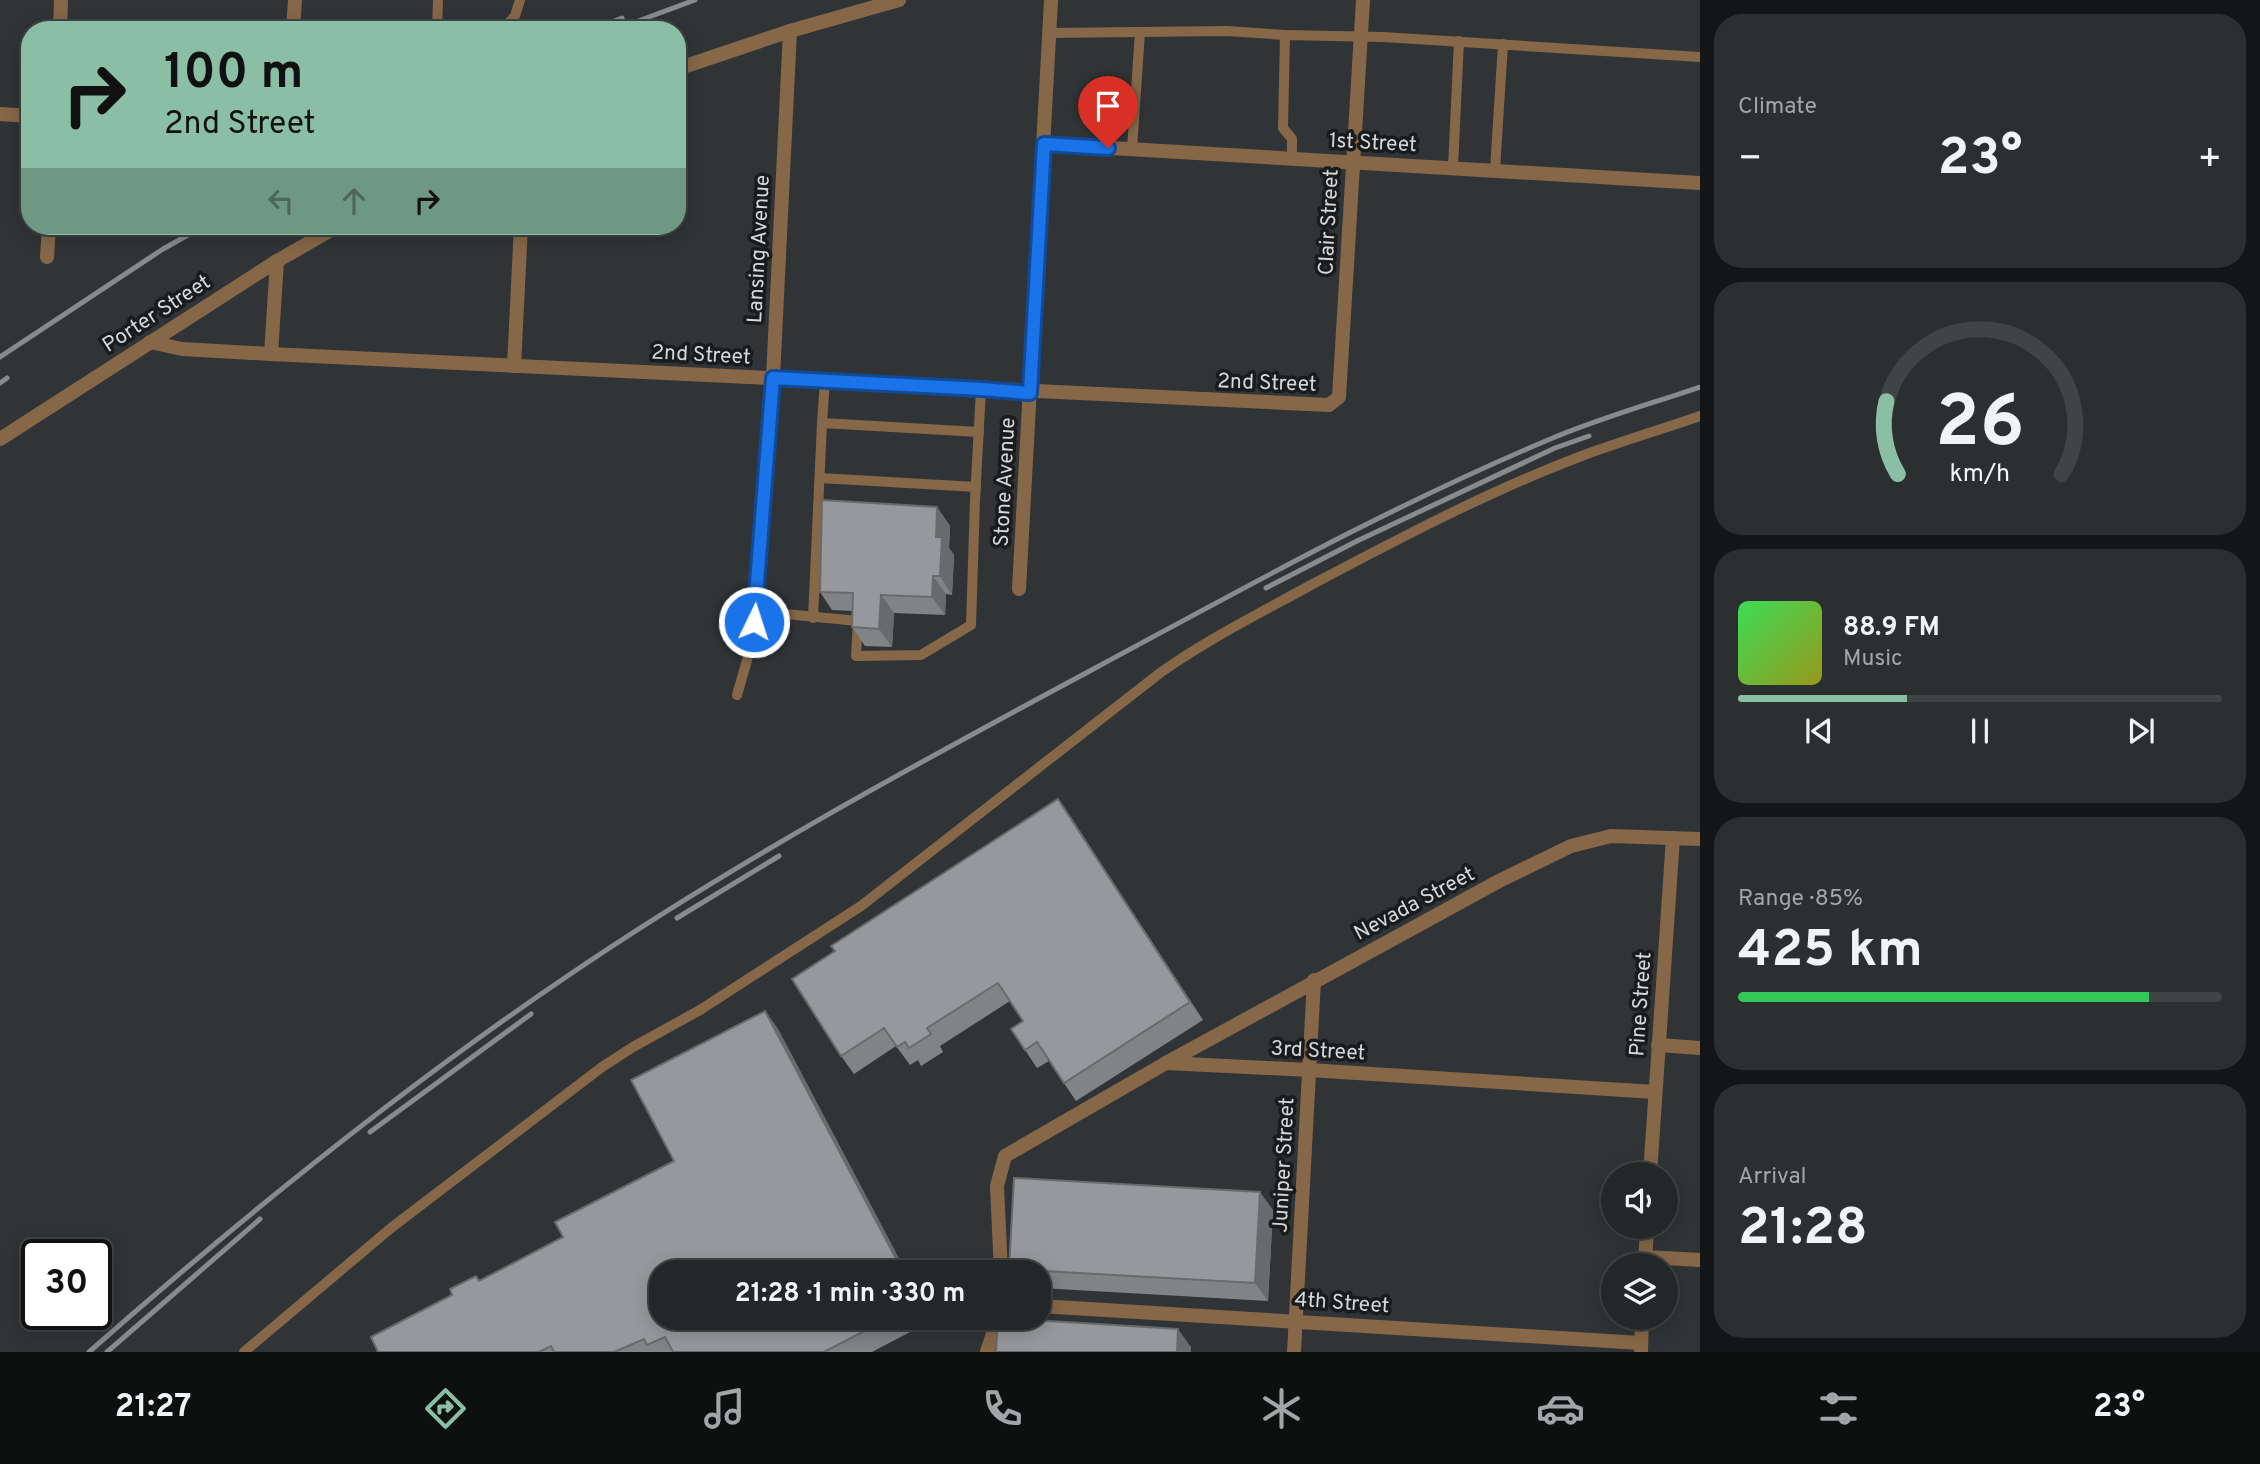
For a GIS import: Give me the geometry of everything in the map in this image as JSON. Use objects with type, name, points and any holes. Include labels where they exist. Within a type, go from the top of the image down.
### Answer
[{"type":"street","points":[[60,21],[61,0]]},
{"type":"street","points":[[294,21],[295,0]]},
{"type":"street","points":[[686,66],[790,31],[900,0]]},
{"type":"street","name":"Stone Avenue","points":[[1019,589],[1051,0]]},
{"type":"street","name":"Clair Street","points":[[1334,403],[1339,397],[1363,0]]},
{"type":"street","name":"Lansing Avenue","points":[[754,636],[773,378],[790,31]]},
{"type":"street","points":[[0,114],[21,115]]},
{"type":"street","name":"1st Street","points":[[1044,144],[1700,183]]},
{"type":"street","points":[[47,257],[48,235]]},
{"type":"street","name":"Porter Street","points":[[0,439],[277,261],[322,235]]},
{"type":"street","points":[[514,366],[521,235]]},
{"type":"street","points":[[271,354],[277,261]]},
{"type":"street","name":"2nd Street","points":[[150,342],[183,349],[271,354],[825,380],[1030,393],[1329,405],[1334,403]]},
{"type":"street","name":"Nevada Street","points":[[1166,1063],[1314,980],[1571,846],[1611,836],[1700,839]]},
{"type":"street","name":"Pine Street","points":[[1651,1162],[1673,838]]},
{"type":"street","name":"Juniper Street","points":[[1294,1352],[1314,980]]},
{"type":"street","points":[[1658,1045],[1700,1048]]},
{"type":"street","points":[[1000,1260],[997,1186],[1005,1156],[1166,1063]]},
{"type":"street","name":"3rd Street","points":[[1166,1063],[1655,1092]]},
{"type":"street","points":[[1678,1260],[1700,1260]]},
{"type":"street","name":"4th Street","points":[[1051,1307],[1296,1320],[1641,1348]]},
{"type":"street","points":[[987,1352],[995,1330]]},
{"type":"street","points":[[999,1352],[1000,1330]]},
{"type":"street","points":[[1641,1348],[1642,1330]]},
{"type":"lane","points":[[437,21],[438,0]]},
{"type":"lane","points":[[510,21],[515,16],[520,0]]},
{"type":"lane","points":[[1132,149],[1140,32]]},
{"type":"lane","points":[[1049,33],[1227,32],[1459,41],[1700,57]]},
{"type":"lane","points":[[1285,35],[1283,128],[1292,139],[1292,158]]},
{"type":"lane","points":[[1452,167],[1459,41]]},
{"type":"lane","points":[[1495,170],[1503,44]]},
{"type":"lane","points":[[813,618],[825,380]]},
{"type":"lane","points":[[755,611],[858,621],[856,656],[921,655],[971,625],[981,389]]},
{"type":"lane","points":[[244,1352],[391,1228],[602,1067],[712,1003],[861,906],[1190,652],[1371,553],[1454,512],[1580,457],[1700,416]]},
{"type":"lane","points":[[822,423],[979,432]]},
{"type":"lane","points":[[820,478],[976,487]]},
{"type":"lane","points":[[737,695],[754,636]]},
{"type":"building","points":[[822,500],[937,507],[936,537],[942,537],[940,576],[933,576],[932,597],[881,595],[879,629],[852,627],[853,593],[820,592]]},
{"type":"building","points":[[1058,799],[1190,1002],[1064,1083],[1037,1042],[1025,1050],[1011,1029],[1023,1021],[998,983],[927,1028],[931,1034],[909,1048],[905,1042],[897,1047],[884,1028],[841,1056],[792,979],[835,951],[831,946]]},
{"type":"building","points":[[765,1011],[897,1260],[649,1260],[649,1330],[867,1330],[824,1352],[673,1352],[665,1337],[647,1345],[644,1339],[614,1352],[554,1352],[551,1346],[539,1352],[378,1352],[371,1337],[452,1295],[450,1289],[476,1276],[479,1281],[563,1237],[555,1222],[674,1161],[631,1080]]},
{"type":"building","points":[[1014,1178],[1260,1192],[1255,1283],[1051,1271],[1051,1260],[1009,1260]]},
{"type":"building","points":[[1051,1321],[1178,1329],[1177,1352],[996,1352],[997,1330],[1051,1330]]},
{"type":"railway","points":[[638,21],[695,0]]},
{"type":"railway","points":[[614,21],[622,18]]},
{"type":"railway","points":[[0,357],[188,235]]},
{"type":"railway","points":[[0,383],[7,378]]},
{"type":"railway","points":[[89,1352],[204,1253],[381,1110],[566,977],[630,934],[762,853],[963,739],[1377,519],[1567,432],[1700,387]]},
{"type":"railway","points":[[1266,588],[1357,541],[1555,448],[1589,436]]},
{"type":"railway","points":[[677,918],[779,856]]},
{"type":"railway","points":[[370,1132],[531,1014]]},
{"type":"railway","points":[[107,1352],[260,1219]]},
{"type":"route","points":[[754,622],[773,378],[1030,393],[1044,144],[1108,148]]}]
